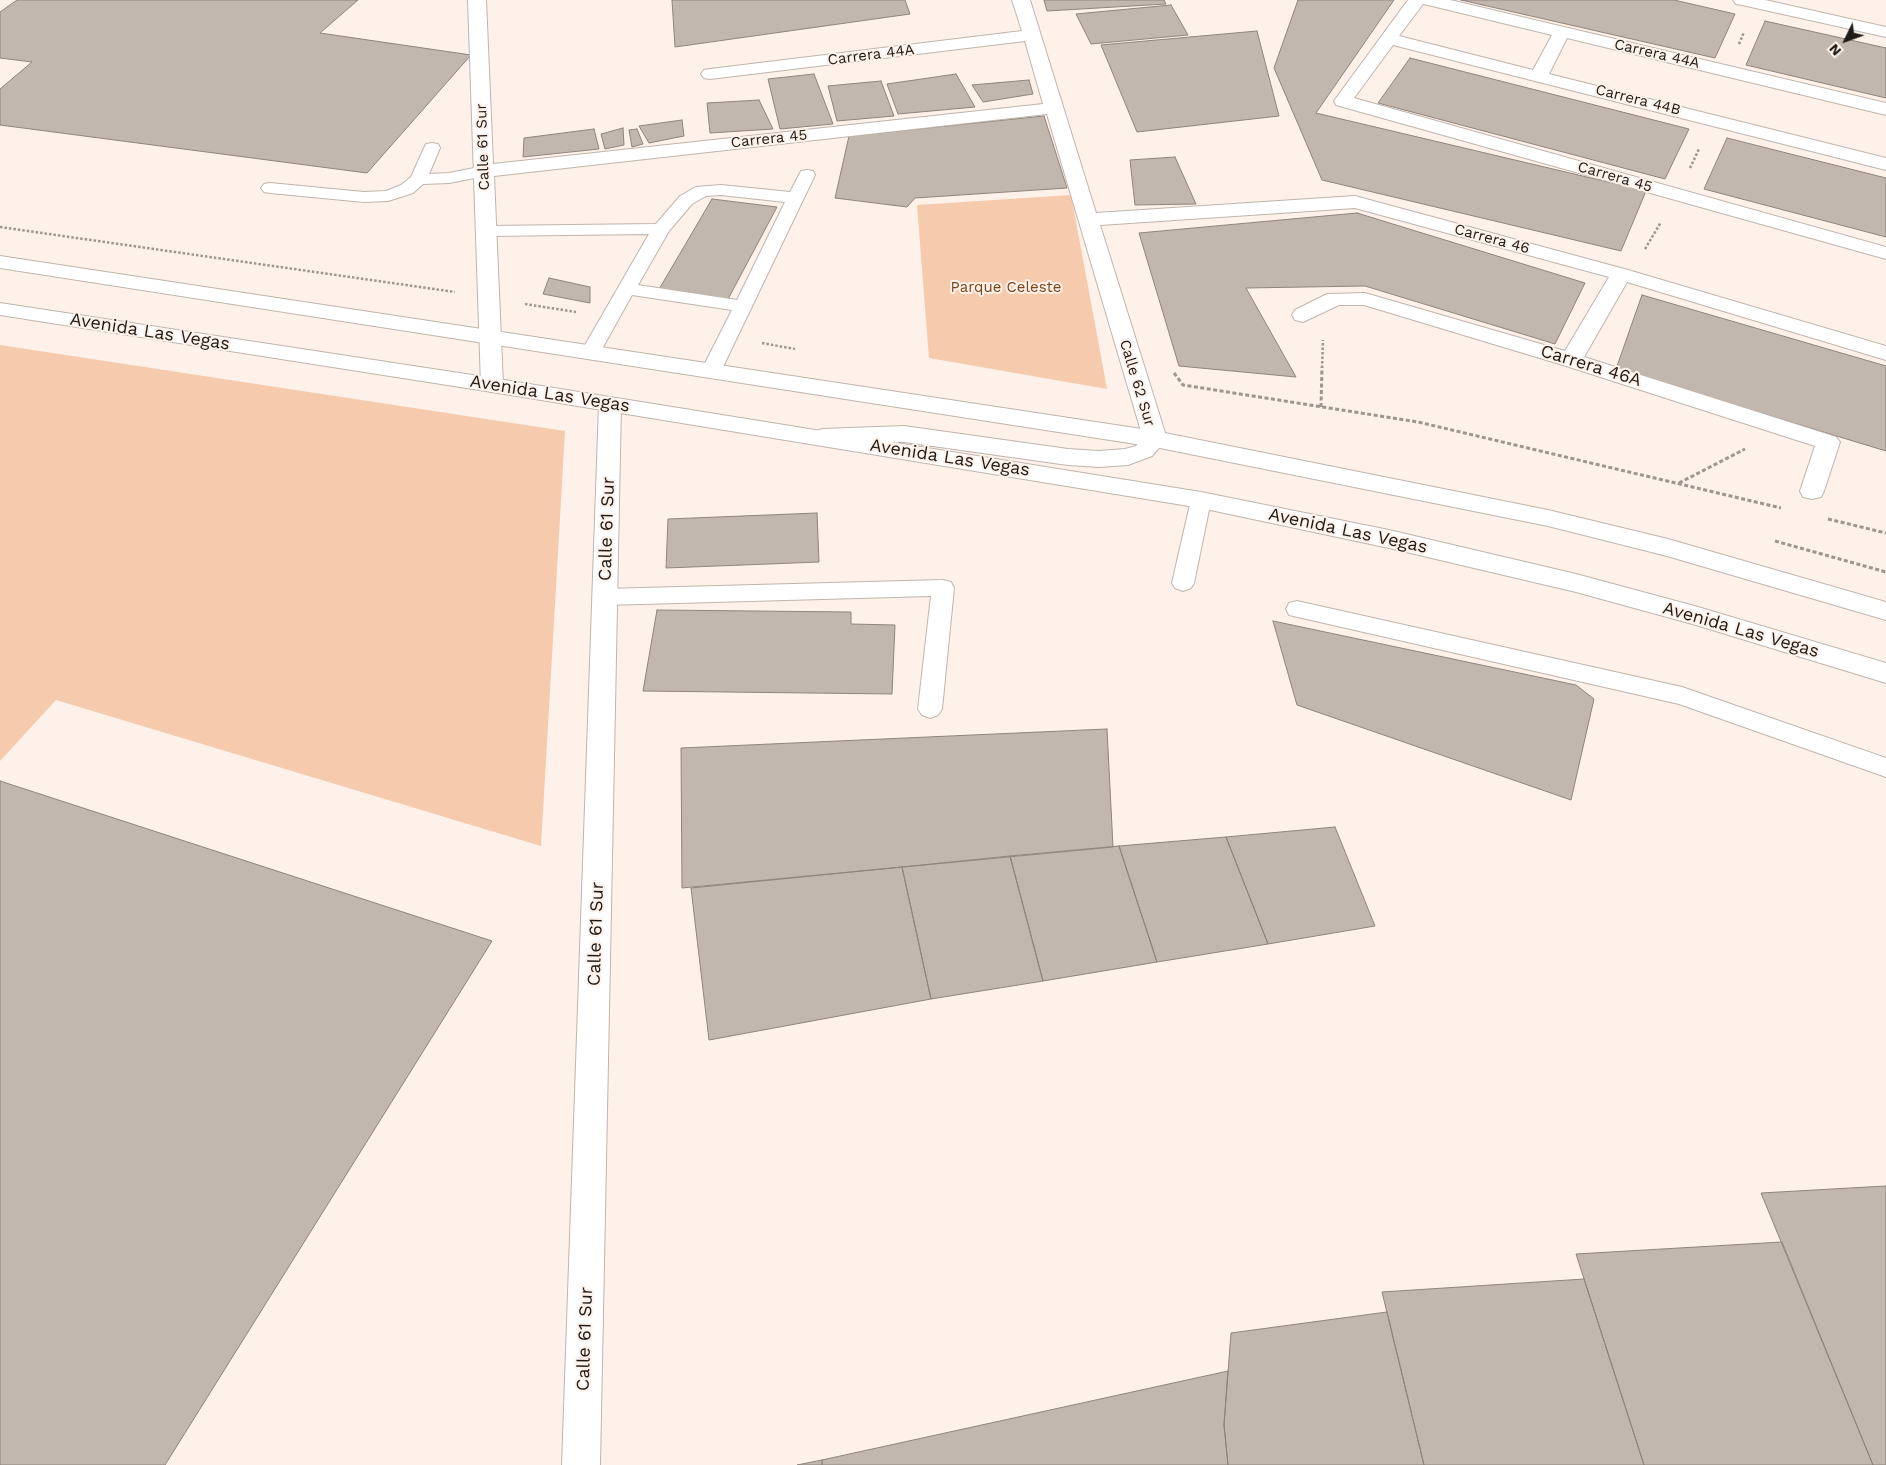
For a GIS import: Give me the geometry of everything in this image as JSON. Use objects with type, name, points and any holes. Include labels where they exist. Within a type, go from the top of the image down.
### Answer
[{"type":"street","name":"Calle 61 Sur","points":[[477,0],[492,385]]},
{"type":"street","name":"Calle 62 Sur","points":[[822,438],[904,434],[1068,458],[1099,459],[1128,456],[1144,451],[1155,439],[1021,0]]},
{"type":"street","points":[[1389,39],[1417,0]]},
{"type":"street","name":"Carrera 44A","points":[[1428,0],[1886,109]]},
{"type":"street","points":[[1749,2],[1886,32]]},
{"type":"street","points":[[1539,76],[1562,32]]},
{"type":"street","name":"Carrera 44A","points":[[710,74],[1032,35]]},
{"type":"street","name":"Carrera 45","points":[[1389,39],[1343,101],[1886,253]]},
{"type":"street","name":"Carrera 44B","points":[[1389,39],[1714,119],[1886,164]]},
{"type":"street","name":"Carrera 45","points":[[484,170],[1054,108]]},
{"type":"street","name":"Carrera 46","points":[[1088,220],[1355,202],[1625,275],[1886,353]]},
{"type":"street","points":[[0,262],[1155,439],[1548,518],[1668,548],[1886,611]]},
{"type":"street","points":[[1572,360],[1625,275]]},
{"type":"street","name":"Carrera 46A","points":[[1304,314],[1335,299],[1365,299],[1572,360],[1828,442],[1812,491]]},
{"type":"street","name":"Avenida Las Vegas","points":[[0,309],[492,385],[1201,500],[1388,539],[1576,583],[1698,616],[1886,673]]},
{"type":"street","name":"Calle 61 Sur","points":[[581,1465],[610,404]]},
{"type":"lane","points":[[270,188],[364,198],[388,196],[407,189],[418,179],[432,148]]},
{"type":"lane","points":[[418,179],[449,178],[484,170]]},
{"type":"lane","points":[[711,371],[807,175]]},
{"type":"lane","points":[[591,352],[661,229],[686,200],[702,191],[721,190],[796,198]]},
{"type":"lane","points":[[486,231],[661,229]]},
{"type":"lane","points":[[627,289],[742,306]]},
{"type":"lane","points":[[1183,583],[1201,500]]},
{"type":"lane","points":[[605,597],[943,588],[930,708]]},
{"type":"lane","points":[[1296,609],[1682,696],[1886,768]]},
{"type":"path","points":[[1728,71],[1749,2]]},
{"type":"path","points":[[1625,275],[1676,195],[1714,119]]},
{"type":"path","points":[[0,227],[489,298],[610,318]]},
{"type":"path","points":[[1321,407],[1325,304]]},
{"type":"path","points":[[728,338],[796,349]]},
{"type":"path","points":[[1174,371],[1183,386],[1418,422],[1782,508]]},
{"type":"path","points":[[1679,484],[1785,428]]},
{"type":"path","points":[[1820,517],[1886,533]]},
{"type":"green space","name":"Parque Celeste","points":[[1071,195],[1107,389],[929,358],[917,205]]},
{"type":"green space","points":[[0,345],[565,431],[541,846],[56,700],[0,761]]},
{"type":"building","points":[[17,0],[358,0],[320,33],[471,55],[367,173],[0,125],[0,89],[32,62],[0,58],[0,12]]},
{"type":"building","points":[[672,0],[905,0],[910,14],[675,47]]},
{"type":"building","points":[[1044,0],[1164,0],[1166,4],[1047,11]]},
{"type":"building","points":[[1298,0],[1394,0],[1316,113],[1646,191],[1621,251],[1322,180],[1274,68]]},
{"type":"building","points":[[1461,0],[1674,0],[1735,14],[1715,58]]},
{"type":"building","points":[[1171,5],[1188,35],[1091,44],[1076,14]]},
{"type":"building","points":[[1765,21],[1886,48],[1886,98],[1746,65]]},
{"type":"building","points":[[1257,31],[1279,116],[1137,132],[1101,45]]},
{"type":"building","points":[[1410,58],[1689,129],[1665,179],[1378,103]]},
{"type":"building","points":[[814,74],[833,124],[780,129],[768,79]]},
{"type":"building","points":[[956,74],[975,107],[898,114],[887,84]]},
{"type":"building","points":[[1029,80],[1033,94],[983,102],[972,85]]},
{"type":"building","points":[[881,81],[894,116],[837,121],[828,86]]},
{"type":"building","points":[[759,100],[773,129],[710,133],[707,103]]},
{"type":"building","points":[[1044,116],[1067,188],[915,198],[907,207],[835,198],[849,136]]},
{"type":"building","points":[[682,120],[684,136],[649,143],[639,126]]},
{"type":"building","points":[[623,128],[624,145],[605,149],[601,134]]},
{"type":"building","points":[[594,129],[599,149],[523,157],[524,138]]},
{"type":"building","points":[[637,129],[643,144],[632,147],[629,130]]},
{"type":"building","points":[[1727,138],[1886,178],[1886,237],[1704,189]]},
{"type":"building","points":[[1175,157],[1196,204],[1135,205],[1130,160]]},
{"type":"building","points":[[712,199],[777,207],[727,301],[658,291]]},
{"type":"building","points":[[1357,213],[1585,283],[1555,344],[1365,286],[1246,288],[1296,377],[1179,366],[1139,233]]},
{"type":"building","points":[[549,278],[590,287],[590,303],[543,294]]},
{"type":"building","points":[[1642,295],[1886,366],[1886,451],[1616,369]]},
{"type":"building","points":[[817,513],[819,562],[666,568],[668,519]]},
{"type":"building","points":[[657,610],[851,612],[851,624],[895,625],[892,694],[643,691]]},
{"type":"building","points":[[1273,621],[1576,685],[1594,699],[1571,800],[1297,705]]},
{"type":"building","points":[[1107,729],[1113,847],[682,888],[681,748]]},
{"type":"building","points":[[0,781],[492,941],[165,1465],[0,1465]]},
{"type":"building","points":[[1335,827],[1375,926],[1268,944],[1226,837]]},
{"type":"building","points":[[1226,837],[1268,944],[1157,962],[1119,846]]},
{"type":"building","points":[[1119,846],[1157,962],[1043,981],[1010,856]]},
{"type":"building","points":[[1010,856],[1043,981],[931,999],[902,867]]},
{"type":"building","points":[[902,867],[931,999],[709,1040],[691,888]]},
{"type":"building","points":[[1886,1186],[1886,1465],[1873,1465],[1761,1193]]},
{"type":"building","points":[[1782,1242],[1873,1465],[1644,1465],[1576,1254]]},
{"type":"building","points":[[1584,1279],[1644,1465],[1424,1465],[1382,1292]]},
{"type":"building","points":[[1387,1312],[1424,1465],[1228,1465],[1224,1425],[1231,1333]]},
{"type":"building","points":[[1228,1371],[1224,1425],[1228,1465],[822,1465],[822,1460]]},
{"type":"building","points":[[822,1460],[822,1465],[797,1465]]}]
